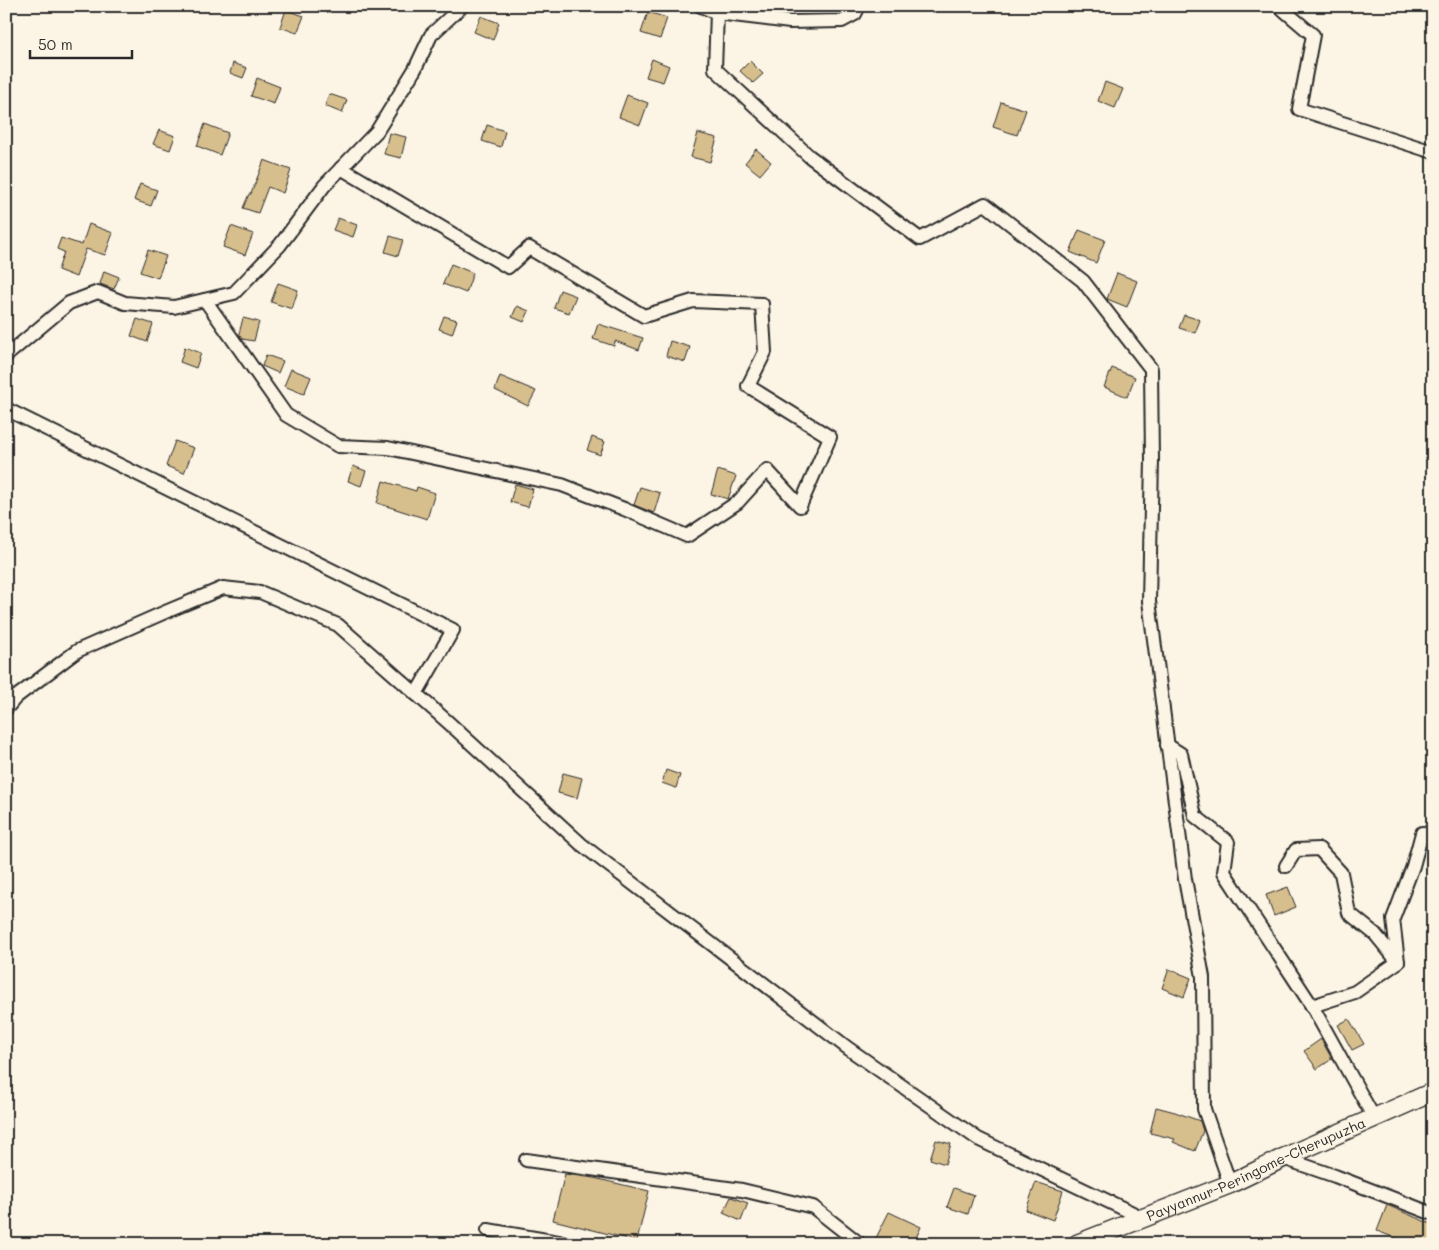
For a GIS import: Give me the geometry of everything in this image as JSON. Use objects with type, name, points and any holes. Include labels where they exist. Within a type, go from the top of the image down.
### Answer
[{"type":"main road","name":"Payyannur-Peringome-Cherupuzha","points":[[1078,1244],[1230,1184],[1283,1158],[1433,1092]]},
{"type":"street","points":[[6,356],[69,303],[98,292],[125,303],[174,307],[234,293],[280,245],[324,186],[377,131],[415,69],[431,35],[462,6]]},
{"type":"street","points":[[701,6],[717,13],[790,22],[842,21],[855,14],[859,6]]},
{"type":"street","points":[[1280,6],[1313,35],[1299,109],[1433,152]]},
{"type":"street","points":[[717,13],[715,69],[809,156],[920,239],[985,204],[1083,282],[1151,369],[1152,460],[1149,601],[1185,879],[1203,977],[1204,1109],[1230,1184]]},
{"type":"street","points":[[205,300],[286,415],[338,446],[388,448],[562,485],[687,536],[738,502],[767,470],[800,506],[830,437],[748,386],[765,352],[762,304],[693,301],[644,316],[529,248],[508,267],[341,168]]},
{"type":"street","points":[[6,410],[453,630],[416,694]]},
{"type":"street","points":[[6,709],[16,697],[77,651],[222,588],[260,592],[338,625],[581,844],[849,1049],[978,1139],[1143,1218]]},
{"type":"street","points":[[1168,744],[1181,754],[1195,816],[1228,842],[1224,872],[1312,1006],[1374,1118]]},
{"type":"street","points":[[1398,962],[1393,918],[1413,866],[1422,833],[1430,838]]},
{"type":"street","points":[[1286,866],[1296,850],[1319,849],[1341,872],[1349,913],[1375,934],[1398,962]]},
{"type":"street","points":[[1312,1006],[1355,992],[1398,962]]},
{"type":"street","points":[[1283,1158],[1433,1214]]},
{"type":"street","points":[[526,1160],[742,1190],[814,1207],[860,1244]]},
{"type":"street","points":[[488,1230],[570,1244]]},
{"type":"building","points":[[286,10],[304,16],[297,33],[280,27]]},
{"type":"building","points":[[648,12],[667,18],[660,39],[641,33]]},
{"type":"building","points":[[481,16],[499,23],[493,40],[474,32]]},
{"type":"building","points":[[652,59],[669,66],[663,82],[646,77]]},
{"type":"building","points":[[750,61],[763,74],[753,83],[740,71]]},
{"type":"building","points":[[233,63],[247,68],[243,78],[230,73]]},
{"type":"building","points":[[257,78],[280,87],[274,104],[251,96]]},
{"type":"building","points":[[1105,82],[1123,89],[1115,108],[1098,101]]},
{"type":"building","points":[[329,94],[347,100],[342,113],[325,106]]},
{"type":"building","points":[[627,95],[648,103],[640,125],[619,117]]},
{"type":"building","points":[[1001,102],[1026,110],[1017,135],[993,127]]},
{"type":"building","points":[[205,124],[228,133],[220,155],[197,146]]},
{"type":"building","points":[[487,125],[505,131],[501,147],[482,141]]},
{"type":"building","points":[[159,130],[175,136],[170,150],[153,144]]},
{"type":"building","points":[[389,133],[406,137],[401,158],[384,154]]},
{"type":"building","points":[[698,133],[717,138],[710,162],[691,157]]},
{"type":"building","points":[[756,149],[771,162],[760,175],[745,163]]},
{"type":"building","points":[[264,160],[291,170],[283,193],[268,187],[258,213],[243,208],[249,194],[251,194]]},
{"type":"building","points":[[140,184],[157,190],[151,206],[134,200]]},
{"type":"building","points":[[338,218],[357,225],[353,237],[333,230]]},
{"type":"building","points":[[89,224],[113,233],[105,255],[86,249],[76,277],[58,270],[64,252],[57,249],[61,238],[82,245]]},
{"type":"building","points":[[231,226],[253,234],[245,255],[223,247]]},
{"type":"building","points":[[1079,230],[1105,240],[1096,263],[1070,252]]},
{"type":"building","points":[[390,236],[403,240],[398,256],[385,252]]},
{"type":"building","points":[[148,250],[166,256],[158,278],[140,272]]},
{"type":"building","points":[[451,264],[473,273],[466,293],[443,284]]},
{"type":"building","points":[[104,271],[119,277],[114,289],[100,284]]},
{"type":"building","points":[[1117,273],[1137,281],[1127,307],[1107,299]]},
{"type":"building","points":[[278,283],[298,290],[292,309],[271,302]]},
{"type":"building","points":[[560,290],[576,296],[569,313],[554,308]]},
{"type":"building","points":[[517,306],[529,311],[524,322],[512,317]]},
{"type":"building","points":[[1184,315],[1200,320],[1195,333],[1179,328]]},
{"type":"building","points":[[444,316],[457,320],[452,334],[439,329]]},
{"type":"building","points":[[243,318],[259,322],[254,341],[242,339],[239,334]]},
{"type":"building","points":[[137,319],[153,324],[147,342],[131,336]]},
{"type":"building","points":[[598,324],[643,338],[639,350],[615,341],[614,346],[593,339]]},
{"type":"building","points":[[670,341],[690,347],[685,362],[666,356]]},
{"type":"building","points":[[185,347],[201,353],[196,368],[180,362]]},
{"type":"building","points":[[266,355],[283,361],[278,373],[262,366]]},
{"type":"building","points":[[1112,368],[1135,377],[1127,397],[1104,387]]},
{"type":"building","points":[[291,369],[311,377],[304,394],[284,386]]},
{"type":"building","points":[[500,376],[536,391],[528,406],[495,390]]},
{"type":"building","points":[[592,437],[605,442],[600,455],[587,450]]},
{"type":"building","points":[[175,441],[194,448],[184,473],[166,466]]},
{"type":"building","points":[[353,466],[366,471],[361,486],[348,481]]},
{"type":"building","points":[[718,470],[736,476],[728,499],[711,494]]},
{"type":"building","points":[[383,481],[416,491],[417,487],[435,493],[427,519],[377,503]]},
{"type":"building","points":[[515,484],[533,489],[528,507],[510,502]]},
{"type":"building","points":[[640,487],[660,493],[654,513],[634,505]]},
{"type":"building","points":[[666,770],[680,775],[676,788],[662,783]]},
{"type":"building","points":[[563,773],[582,778],[577,798],[558,793]]},
{"type":"building","points":[[1288,887],[1296,907],[1274,916],[1266,895]]},
{"type":"building","points":[[1169,969],[1191,978],[1184,997],[1162,988]]},
{"type":"building","points":[[1349,1019],[1364,1044],[1352,1050],[1338,1025]]},
{"type":"building","points":[[1321,1039],[1332,1059],[1317,1069],[1304,1051]]},
{"type":"building","points":[[1156,1107],[1200,1121],[1203,1131],[1195,1151],[1173,1142],[1175,1139],[1150,1133]]},
{"type":"building","points":[[936,1140],[951,1144],[945,1164],[930,1159]]},
{"type":"building","points":[[565,1174],[594,1178],[649,1191],[637,1241],[553,1220]]},
{"type":"building","points":[[1036,1182],[1063,1191],[1053,1220],[1026,1210]]},
{"type":"building","points":[[954,1188],[974,1195],[968,1214],[947,1207]]},
{"type":"building","points":[[731,1197],[748,1203],[741,1221],[723,1213]]},
{"type":"building","points":[[1387,1205],[1433,1225],[1433,1244],[1411,1244],[1377,1231]]},
{"type":"building","points":[[889,1212],[921,1227],[913,1244],[882,1244],[875,1240]]}]
